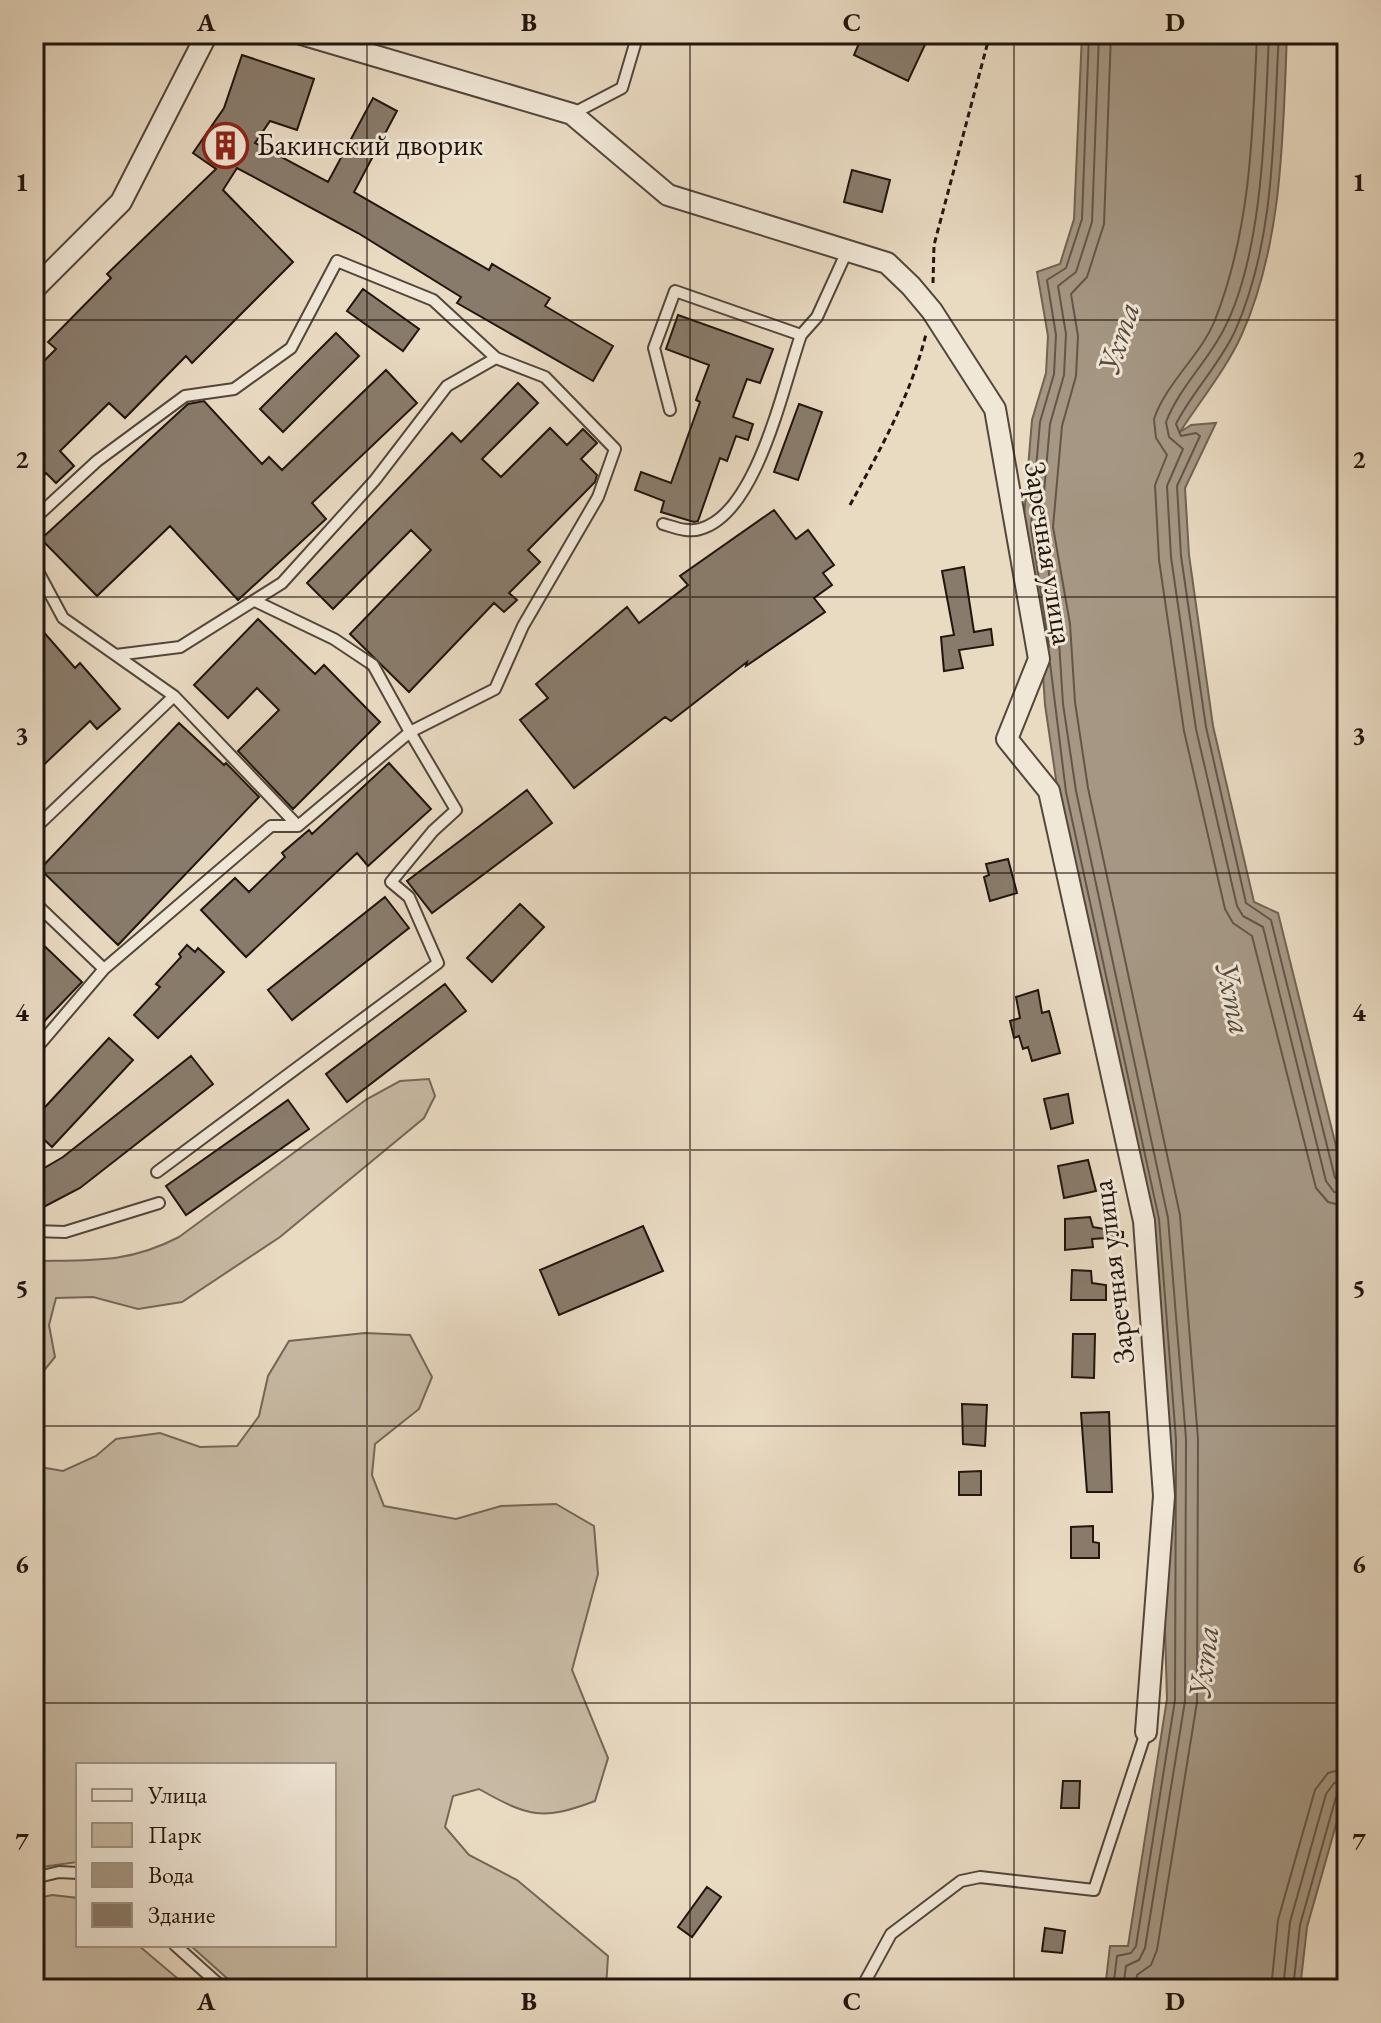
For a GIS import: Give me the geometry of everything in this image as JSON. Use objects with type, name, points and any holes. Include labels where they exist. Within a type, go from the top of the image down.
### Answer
[{"type":"street","points":[[37,281],[121,202],[207,34]]},
{"type":"street","name":"Заречная улица","points":[[301,34],[572,114],[668,195],[887,263],[932,311],[995,409],[1039,659],[1007,739],[1049,791],[1144,1221],[1164,1496],[1146,1732]]},
{"type":"lane","points":[[572,114],[622,88],[638,34]]},
{"type":"lane","points":[[663,524],[690,531],[701,529],[735,503],[753,476],[801,335],[817,317],[848,249]]},
{"type":"lane","points":[[34,519],[97,461],[185,396],[234,389],[291,348],[337,261],[433,300],[496,358],[545,377],[615,449],[598,497],[523,626],[495,689],[410,732],[298,826],[271,826],[104,969],[34,1051]]},
{"type":"lane","points":[[670,410],[654,348],[675,291],[801,335]]},
{"type":"lane","points":[[116,655],[180,647],[257,602],[282,583],[365,491],[447,386],[496,358]]},
{"type":"lane","points":[[34,564],[63,618],[174,696],[298,826]]},
{"type":"lane","points":[[157,1172],[438,963],[409,897],[391,882],[433,831],[456,810],[373,665],[334,639],[257,602]]},
{"type":"lane","points":[[34,829],[174,696]]},
{"type":"lane","points":[[34,902],[104,969]]},
{"type":"lane","points":[[34,1231],[65,1232],[159,1203]]},
{"type":"lane","name":"Заречная улица","points":[[861,1989],[891,1934],[961,1881],[980,1877],[1094,1890],[1146,1732]]},
{"type":"lane","points":[[34,1878],[59,1872],[76,1873]]},
{"type":"lane","points":[[177,1947],[224,1989]]},
{"type":"path","points":[[850,505],[920,361],[932,311],[934,245],[990,34]]},
{"type":"green space","points":[[429,1079],[435,1096],[424,1118],[280,1237],[182,1302],[138,1309],[93,1297],[56,1298],[49,1325],[55,1357],[34,1383],[34,1261],[108,1259],[160,1246],[179,1237],[367,1099],[400,1081]]},
{"type":"green space","points":[[365,1333],[410,1335],[432,1377],[419,1409],[375,1444],[372,1475],[384,1506],[456,1519],[501,1506],[556,1504],[594,1526],[598,1574],[572,1670],[608,1758],[595,1801],[562,1812],[536,1813],[511,1806],[479,1789],[453,1796],[445,1827],[469,1855],[517,1880],[608,1956],[606,1989],[239,1989],[192,1947],[336,1947],[336,1763],[76,1763],[76,1862],[34,1868],[34,1466],[63,1471],[96,1456],[116,1439],[160,1433],[200,1447],[237,1446],[259,1416],[268,1376],[289,1341]]},
{"type":"green space","points":[[52,1895],[76,1898],[76,1947],[140,1947],[190,1989],[36,1989],[34,1899]]},
{"type":"water","name":"Ухта","points":[[1082,34],[1287,34],[1282,148],[1266,262],[1256,299],[1236,347],[1180,432],[1191,425],[1216,423],[1185,488],[1189,555],[1213,726],[1254,902],[1278,913],[1347,1190],[1347,1786],[1307,1927],[1300,1989],[1105,1989],[1110,1946],[1128,1946],[1167,1699],[1156,1316],[1058,793],[1045,705],[1040,628],[1023,528],[1032,420],[1046,373],[1048,336],[1037,272],[1060,264],[1074,219]]},
{"type":"building","points":[[863,34],[930,34],[908,81],[854,55]]},
{"type":"building","points":[[242,55],[314,79],[297,130],[270,121],[255,143],[328,182],[373,98],[397,111],[354,192],[489,270],[492,264],[550,298],[545,306],[613,346],[593,381],[457,303],[461,297],[358,233],[237,168],[223,190],[293,262],[192,363],[186,356],[125,418],[109,403],[60,451],[74,466],[56,483],[46,473],[34,486],[34,371],[56,349],[48,342],[111,278],[107,274],[216,169],[193,153],[224,108]]},
{"type":"building","points":[[852,170],[890,180],[882,212],[844,202]]},
{"type":"building","points":[[363,289],[419,329],[403,351],[347,311]]},
{"type":"building","points":[[678,315],[773,349],[760,383],[747,379],[733,417],[753,424],[748,440],[736,436],[727,461],[720,458],[698,521],[694,522],[661,512],[664,501],[635,490],[641,472],[671,483],[700,402],[696,400],[709,365],[666,349]]},
{"type":"building","points":[[336,333],[359,356],[283,432],[260,409]]},
{"type":"building","points":[[386,370],[417,403],[312,503],[326,519],[238,600],[170,526],[97,596],[41,539],[188,404],[204,401],[262,464],[269,457],[282,470]]},
{"type":"building","points":[[518,383],[538,403],[482,459],[501,477],[550,428],[567,445],[583,429],[597,443],[581,459],[597,475],[595,482],[528,550],[540,562],[509,593],[517,600],[504,612],[494,603],[409,692],[350,634],[431,550],[411,530],[333,609],[307,583],[452,433],[461,442]]},
{"type":"building","points":[[799,404],[822,412],[798,480],[774,472]]},
{"type":"building","points":[[774,510],[796,539],[808,530],[834,565],[823,573],[832,585],[814,598],[825,612],[746,666],[747,662],[671,721],[665,717],[574,788],[520,720],[548,698],[536,684],[627,607],[639,623],[688,585],[680,576]]},
{"type":"building","points":[[964,567],[974,632],[991,629],[993,645],[959,650],[963,668],[944,671],[941,637],[954,635],[942,571]]},
{"type":"building","points":[[258,619],[315,674],[324,665],[380,722],[293,809],[238,751],[279,710],[257,688],[228,718],[194,685]]},
{"type":"building","points":[[34,621],[75,668],[80,663],[120,709],[97,729],[90,721],[34,774]]},
{"type":"building","points":[[179,723],[224,765],[226,763],[259,797],[118,945],[40,869]]},
{"type":"building","points":[[389,763],[431,809],[368,866],[357,853],[246,957],[201,910],[235,878],[249,892],[285,857],[282,853],[309,830],[312,834]]},
{"type":"building","points":[[527,790],[552,823],[432,913],[407,881]]},
{"type":"building","points":[[1008,859],[1017,893],[990,901],[984,877],[989,875],[986,864]]},
{"type":"building","points":[[385,897],[409,928],[292,1020],[268,990]]},
{"type":"building","points":[[520,904],[544,927],[492,982],[467,958]]},
{"type":"building","points":[[34,936],[82,982],[34,1032]]},
{"type":"building","points":[[187,945],[195,952],[198,948],[224,972],[158,1038],[134,1015],[160,987],[156,984],[181,957],[179,954]]},
{"type":"building","points":[[445,984],[466,1011],[347,1102],[326,1074]]},
{"type":"building","points":[[1038,990],[1042,1013],[1049,1011],[1060,1053],[1032,1061],[1028,1047],[1023,1049],[1019,1036],[1014,1038],[1010,1021],[1020,1018],[1016,997]]},
{"type":"building","points":[[109,1038],[133,1060],[52,1147],[34,1130],[34,1119]]},
{"type":"building","points":[[191,1056],[213,1084],[80,1188],[34,1212],[34,1174],[63,1157]]},
{"type":"building","points":[[1068,1094],[1073,1123],[1051,1129],[1044,1099]]},
{"type":"building","points":[[288,1100],[309,1129],[186,1215],[166,1186]]},
{"type":"building","points":[[1088,1160],[1096,1191],[1064,1198],[1058,1166]]},
{"type":"building","points":[[1090,1217],[1093,1227],[1123,1232],[1123,1237],[1092,1239],[1093,1247],[1065,1250],[1065,1219]]},
{"type":"building","points":[[643,1226],[663,1271],[559,1315],[540,1270]]},
{"type":"building","points":[[1072,1270],[1091,1271],[1092,1283],[1106,1285],[1106,1300],[1071,1300]]},
{"type":"building","points":[[1073,1334],[1095,1334],[1094,1378],[1072,1377]]},
{"type":"building","points":[[962,1404],[987,1405],[985,1446],[963,1444]]},
{"type":"building","points":[[1109,1412],[1112,1492],[1087,1492],[1081,1413]]},
{"type":"building","points":[[981,1471],[981,1495],[959,1495],[959,1472]]},
{"type":"building","points":[[1093,1526],[1093,1542],[1099,1543],[1099,1558],[1071,1558],[1071,1527]]},
{"type":"building","points":[[1063,1781],[1080,1781],[1079,1808],[1061,1808]]},
{"type":"building","points":[[707,1887],[721,1897],[692,1937],[678,1927]]},
{"type":"building","points":[[1045,1928],[1065,1931],[1062,1953],[1042,1951]]},
{"type":"place","name":"Бакинский дворик","points":[[226,145]]}]
